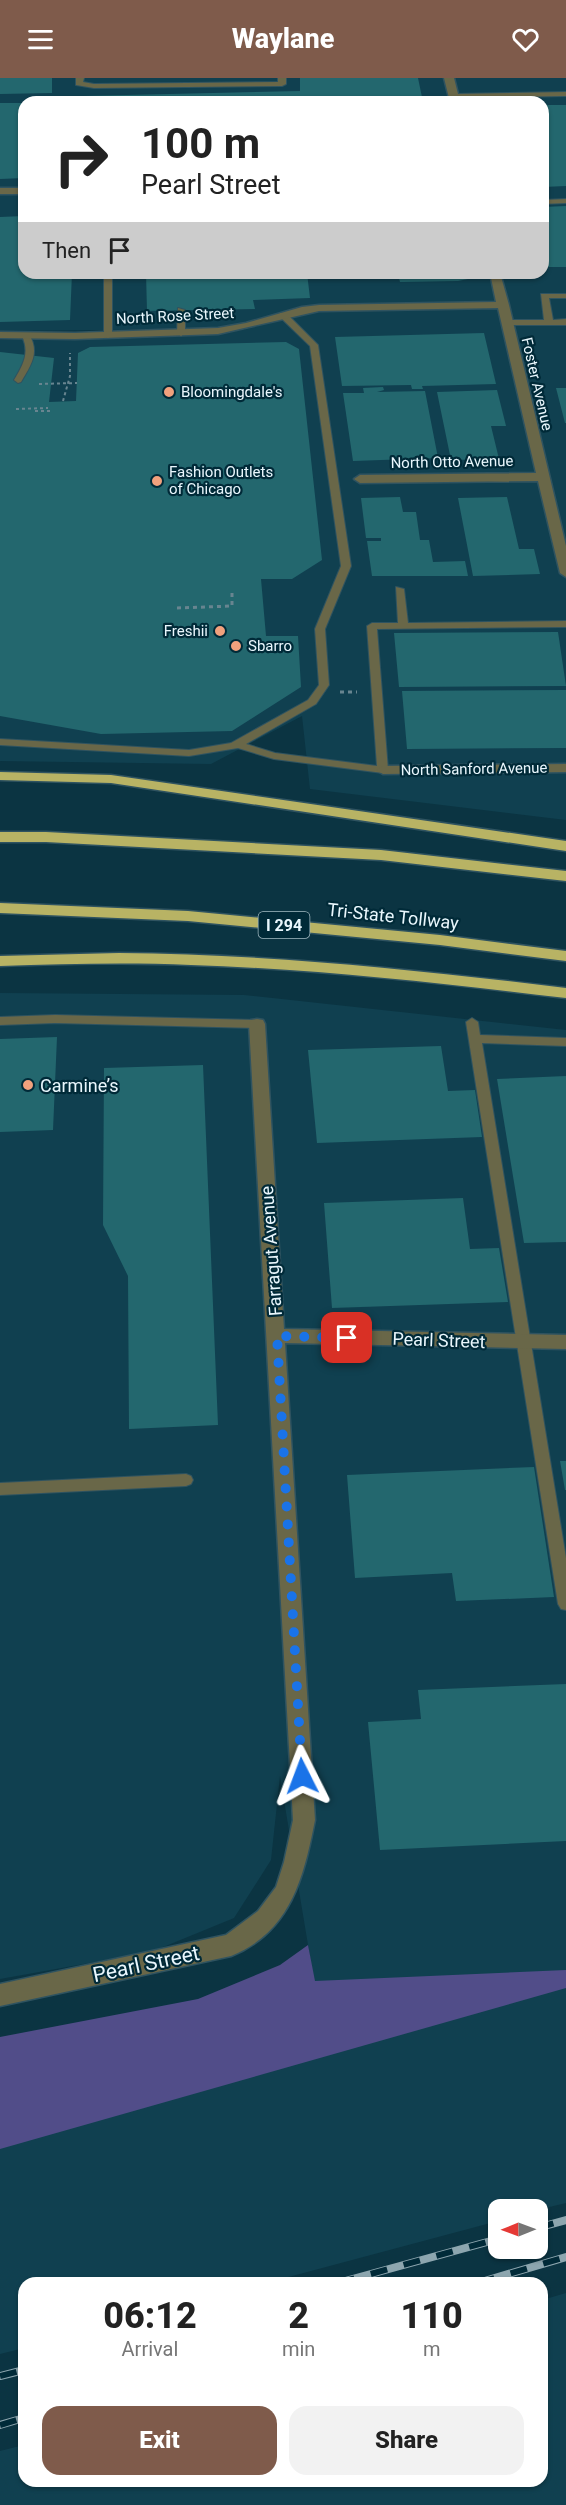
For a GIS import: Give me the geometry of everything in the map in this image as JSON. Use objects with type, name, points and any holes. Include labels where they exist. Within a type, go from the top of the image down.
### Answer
[{"type":"highway","points":[[0,776],[111,779],[566,846]]},
{"type":"highway","points":[[0,837],[381,855],[566,876]]},
{"type":"highway","name":"Tri-State Tollway","points":[[0,908],[188,916],[440,940],[566,956]]},
{"type":"highway","points":[[0,961],[136,958],[259,964],[456,980],[566,993]]},
{"type":"street","points":[[449,78],[453,96]]},
{"type":"street","points":[[0,191],[18,191]]},
{"type":"street","name":"Foster Avenue","points":[[496,279],[543,477],[561,533],[566,573]]},
{"type":"street","name":"North Rose Street","points":[[0,335],[181,333],[235,329],[283,315],[319,308],[503,305]]},
{"type":"street","name":"North Rose Street","points":[[0,342],[26,336]]},
{"type":"street","name":"North Otto Avenue","points":[[360,479],[543,477]]},
{"type":"street","name":"North Sanford Avenue","points":[[383,770],[566,768]]},
{"type":"street","name":"Farragut Avenue","points":[[258,1024],[304,1820],[293,1879],[279,1905]]},
{"type":"street","name":"Pearl Street","points":[[277,1336],[566,1342]]},
{"type":"street","name":"Pearl Street","points":[[0,1995],[231,1945],[256,1928],[279,1905]]},
{"type":"lane","points":[[80,78],[79,83],[94,86],[241,78]]},
{"type":"lane","points":[[157,81],[282,84],[282,78]]},
{"type":"lane","points":[[510,96],[566,93]]},
{"type":"lane","points":[[549,202],[566,201]]},
{"type":"lane","points":[[108,279],[108,335]]},
{"type":"lane","points":[[549,323],[543,296],[566,296]]},
{"type":"lane","points":[[181,310],[181,333]]},
{"type":"lane","points":[[0,742],[189,753],[237,744],[312,702],[324,685],[320,629],[346,566],[314,345],[283,315]]},
{"type":"lane","points":[[507,323],[566,322]]},
{"type":"lane","points":[[399,589],[403,626]]},
{"type":"lane","points":[[237,744],[274,756],[383,770],[372,626],[566,624]]},
{"type":"lane","points":[[0,1021],[258,1024]]},
{"type":"lane","points":[[472,1022],[566,1604]]},
{"type":"lane","points":[[475,1039],[566,1042]]},
{"type":"lane","points":[[0,1489],[186,1480]]},
{"type":"path","points":[[63,401],[70,376],[70,348]]},
{"type":"path","points":[[34,384],[77,383]]},
{"type":"path","points":[[16,409],[49,409],[22,411]]},
{"type":"path","points":[[177,608],[232,606],[232,593]]},
{"type":"shaded area","points":[[0,78],[566,78],[566,820],[310,789],[302,716],[211,764],[0,761],[0,340],[215,334],[248,329],[305,312],[329,311],[328,305],[299,308],[260,320],[210,329],[0,331]]},
{"type":"shaded area","points":[[0,993],[244,995],[566,1030],[566,2203],[548,2207],[548,2199],[488,2199],[488,2224],[288,2277],[18,2277],[18,2350],[0,2354],[0,2061],[314,1981],[280,1776],[271,1860],[234,1918],[151,1952],[0,1979]]},
{"type":"shaded area","points":[[308,1945],[315,1981],[566,1970],[566,1988],[0,2149],[0,2037],[198,1999],[280,1965]]},
{"type":"shaded area","points":[[566,2293],[566,2505],[0,2505],[0,2451],[18,2446],[18,2487],[548,2487],[548,2298]]},
{"type":"building","points":[[0,78],[52,78],[52,93],[0,94]]},
{"type":"building","points":[[300,78],[418,78],[422,96],[82,96],[300,91]]},
{"type":"building","points":[[0,103],[18,103],[18,178],[0,179]]},
{"type":"building","points":[[549,105],[566,105],[566,186],[549,187]]},
{"type":"building","points":[[566,206],[566,267],[549,267],[549,207]]},
{"type":"building","points":[[18,216],[18,279],[72,279],[70,320],[0,322],[0,217]]},
{"type":"building","points":[[146,279],[308,279],[310,298],[253,300],[255,309],[147,311]]},
{"type":"building","points":[[399,279],[468,279],[458,281],[400,282]]},
{"type":"building","points":[[484,333],[496,384],[422,386],[423,389],[412,389],[411,385],[342,386],[335,337]]},
{"type":"building","name":"Fashion Outlets of Chicago","points":[[286,342],[299,349],[322,560],[292,579],[261,579],[266,636],[298,636],[301,687],[232,731],[101,734],[0,716],[0,352],[54,358],[49,402],[76,401],[78,353],[90,347]]},
{"type":"building","points":[[383,387],[384,390],[377,392],[425,391],[438,458],[353,461],[343,393],[364,393],[363,388]]},
{"type":"building","points":[[556,388],[566,388],[566,423],[565,423]]},
{"type":"building","points":[[497,390],[506,426],[491,426],[499,459],[451,460],[437,392]]},
{"type":"building","points":[[400,497],[403,512],[416,512],[420,540],[429,540],[433,562],[465,561],[468,576],[372,576],[367,541],[381,541],[381,538],[366,538],[361,498]]},
{"type":"building","points":[[507,497],[519,549],[534,549],[540,574],[473,576],[458,498]]},
{"type":"building","points":[[558,632],[566,686],[399,687],[394,633]]},
{"type":"building","points":[[566,690],[566,748],[407,749],[402,691]]},
{"type":"building","name":"Carmine’s","points":[[57,1037],[53,1130],[0,1132],[0,1039]]},
{"type":"building","points":[[441,1046],[448,1091],[475,1090],[482,1137],[317,1143],[308,1050]]},
{"type":"building","points":[[203,1065],[218,1425],[129,1429],[128,1276],[103,1225],[104,1068]]},
{"type":"building","points":[[566,1076],[566,1242],[524,1243],[497,1079]]},
{"type":"building","points":[[463,1198],[470,1249],[499,1248],[508,1302],[332,1308],[324,1203]]},
{"type":"building","points":[[560,1461],[566,1461],[566,1490],[565,1490]]},
{"type":"building","points":[[534,1467],[554,1597],[456,1601],[452,1573],[355,1578],[347,1475]]},
{"type":"building","points":[[566,1684],[566,1841],[380,1850],[368,1722],[421,1719],[418,1690]]},
{"type":"railway","points":[[548,2225],[566,2220]]},
{"type":"railway","points":[[360,2277],[488,2242]]},
{"type":"railway","points":[[498,2277],[566,2257]]},
{"type":"railway","points":[[0,2376],[18,2372]]},
{"type":"railway","points":[[0,2425],[18,2420]]},
{"type":"place","name":"Bloomingdale's","points":[[169,392]]},
{"type":"place","name":"Fashion Outlets of Chicago","points":[[157,481]]},
{"type":"place","name":"Freshii","points":[[220,631]]},
{"type":"place","name":"Sbarro","points":[[236,646]]},
{"type":"place","name":"Carmine’s","points":[[28,1085]]},
{"type":"route","points":[[302,1776],[277,1336],[347,1338]]}]
